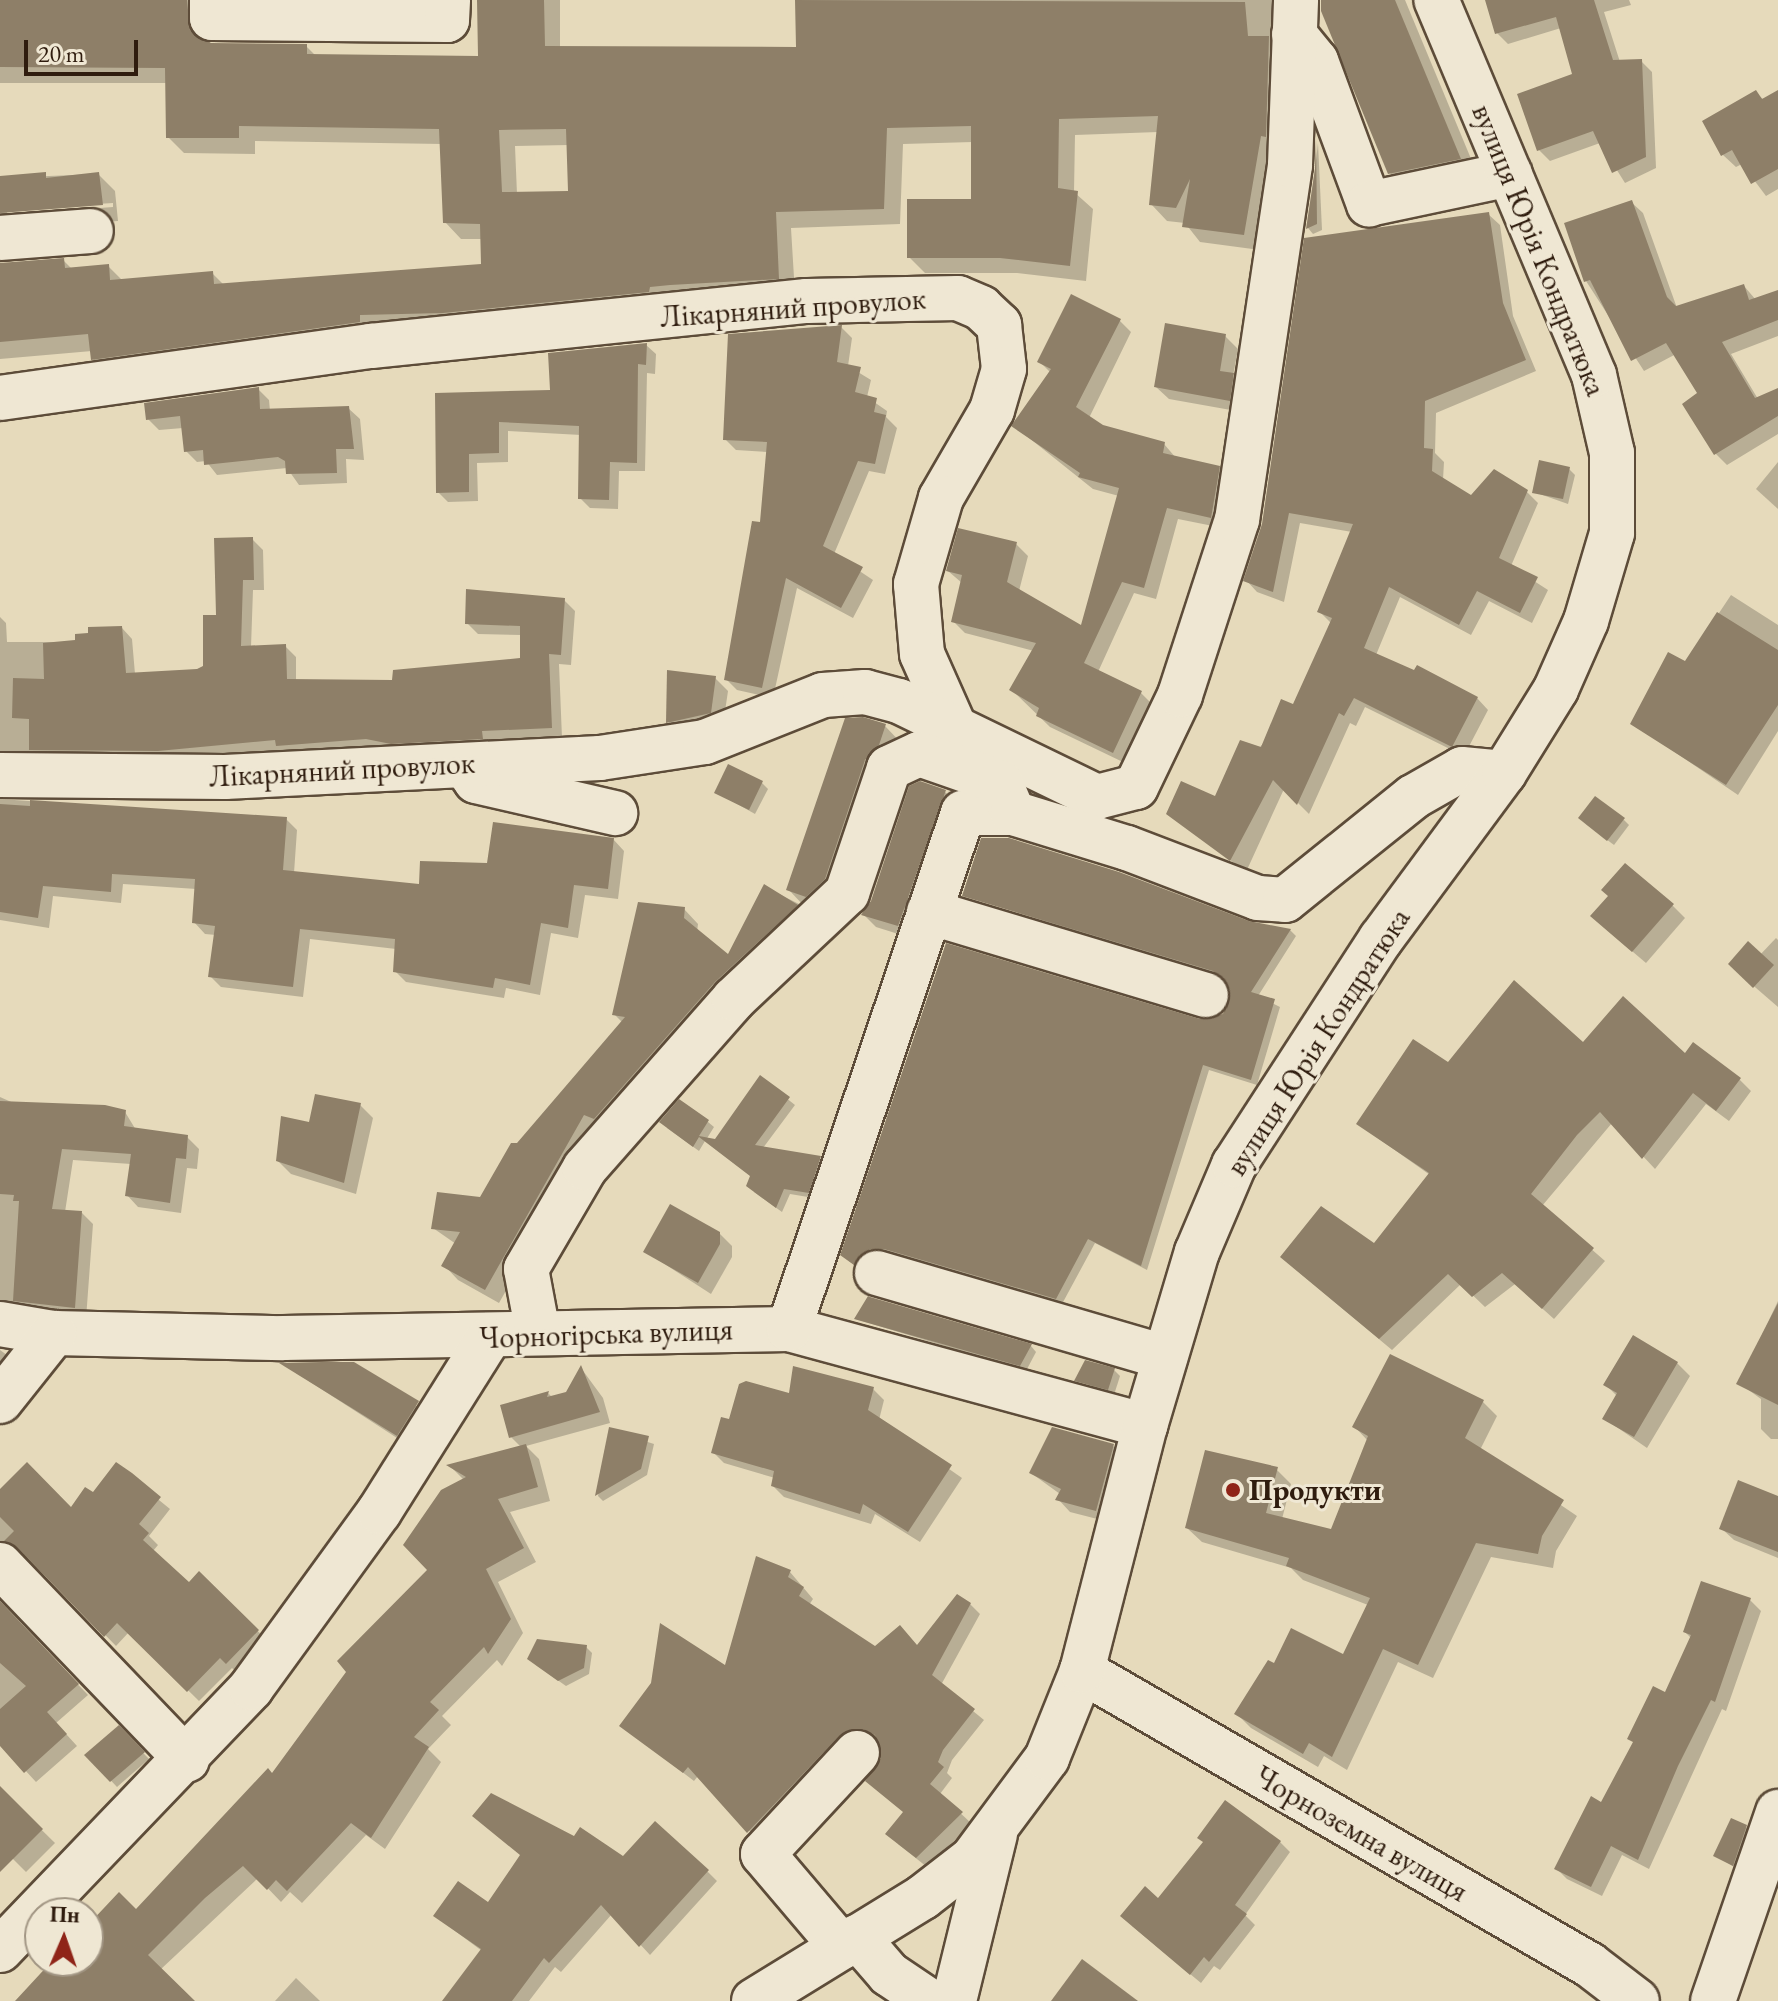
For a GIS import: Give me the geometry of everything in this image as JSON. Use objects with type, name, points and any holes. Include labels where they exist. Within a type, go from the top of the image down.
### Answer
[{"type":"street","points":[[212,0],[212,18],[447,20],[448,0]]},
{"type":"street","name":"вулиця Юрія Кондратюка","points":[[754,2001],[923,1897],[995,1834],[1047,1758],[1082,1671],[1145,1426],[1197,1252],[1234,1165],[1381,939],[1504,773],[1556,689],[1586,621],[1612,533],[1612,453],[1594,375],[1436,0]]},
{"type":"street","points":[[1295,17],[1316,61],[1369,204],[1510,174]]},
{"type":"street","points":[[954,726],[1097,797],[1136,787],[1157,752],[1237,520],[1290,165],[1295,17]]},
{"type":"street","points":[[0,238],[91,231]]},
{"type":"street","name":"Лікарняний провулок","points":[[0,398],[371,346],[776,304],[958,298],[981,308],[999,325],[1004,369],[992,410],[941,498],[916,584],[922,654],[954,726]]},
{"type":"street","name":"Лікарняний провулок","points":[[0,775],[225,777],[600,758],[705,742],[823,695],[865,692],[899,701],[954,726]]},
{"type":"street","points":[[538,1333],[526,1269],[585,1168],[734,999],[847,893],[889,768],[919,754],[1000,782],[1013,813]]},
{"type":"street","points":[[465,765],[476,781],[615,813]]},
{"type":"street","points":[[789,1329],[963,813],[1013,813],[1127,848],[1258,898],[1285,900],[1413,797],[1462,769],[1504,773]]},
{"type":"street","points":[[929,912],[1206,995]]},
{"type":"street","points":[[877,1273],[1165,1357]]},
{"type":"street","name":"Чорногірська вулиця","points":[[0,1324],[54,1333],[488,1339],[538,1333],[789,1329],[1145,1426]]},
{"type":"street","points":[[0,1401],[54,1333]]},
{"type":"street","points":[[0,1950],[187,1760],[251,1688],[379,1512],[488,1339]]},
{"type":"street","points":[[0,1565],[187,1760]]},
{"type":"street","name":"Чорноземна вулиця","points":[[1082,1671],[1590,1965],[1637,2001]]},
{"type":"street","points":[[857,1753],[763,1854],[850,1942],[929,2001]]},
{"type":"street","points":[[1713,2001],[1778,1812]]},
{"type":"street","points":[[954,2001],[995,1834]]},
{"type":"building","points":[[0,0],[187,0],[190,30],[211,43],[307,44],[307,54],[478,56],[477,0],[544,0],[545,46],[796,47],[795,0],[1245,2],[1248,36],[1269,36],[1266,137],[1261,136],[1244,235],[1182,227],[1190,179],[1176,208],[1149,205],[1158,116],[1059,119],[1058,188],[1078,191],[1070,266],[1000,258],[907,258],[907,199],[971,199],[971,126],[887,128],[884,209],[776,212],[779,279],[650,287],[649,292],[443,313],[360,315],[360,322],[91,360],[88,334],[0,342],[0,263],[64,258],[65,268],[109,264],[110,280],[213,271],[214,284],[481,264],[480,224],[443,223],[439,129],[239,126],[239,138],[166,138],[165,68],[0,67]],"holes":[[[566,129],[568,191],[502,192],[499,130]]]},
{"type":"building","points":[[1321,0],[1395,0],[1461,159],[1388,174],[1321,11]]},
{"type":"building","points":[[1485,0],[1594,0],[1613,60],[1642,59],[1646,157],[1612,173],[1593,131],[1537,151],[1517,94],[1572,74],[1556,17],[1495,34]]},
{"type":"building","points":[[1756,90],[1762,99],[1778,90],[1778,169],[1751,184],[1732,150],[1721,156],[1702,121]]},
{"type":"building","points":[[1316,138],[1317,224],[1306,229],[1315,169]]},
{"type":"building","points":[[46,172],[46,178],[99,172],[103,205],[0,213],[0,176]]},
{"type":"building","points":[[1632,200],[1667,297],[1676,306],[1744,284],[1749,300],[1778,290],[1778,320],[1722,342],[1755,398],[1778,388],[1778,416],[1714,455],[1682,404],[1697,393],[1666,343],[1631,361],[1590,280],[1584,282],[1564,223]]},
{"type":"building","points":[[1489,212],[1503,303],[1526,360],[1425,401],[1424,448],[1433,449],[1432,471],[1471,495],[1494,469],[1528,490],[1499,558],[1538,577],[1520,613],[1477,591],[1459,625],[1389,587],[1364,648],[1414,670],[1417,665],[1478,697],[1452,747],[1354,698],[1344,716],[1339,713],[1297,805],[1273,780],[1230,861],[1166,814],[1181,781],[1215,796],[1240,740],[1261,747],[1281,699],[1293,704],[1332,618],[1317,612],[1353,524],[1289,513],[1273,592],[1243,581],[1262,524],[1304,238]]},
{"type":"building","points":[[1071,294],[1121,319],[1076,407],[1103,425],[1165,442],[1163,453],[1220,466],[1211,518],[1167,508],[1144,588],[1122,582],[1084,663],[1142,691],[1113,753],[1036,716],[1039,708],[1009,690],[1036,643],[951,622],[962,575],[946,571],[958,528],[1017,542],[1007,582],[1081,625],[1119,488],[1078,477],[1080,473],[1011,426],[1051,369],[1037,362]]},
{"type":"building","points":[[1165,323],[1226,334],[1220,371],[1234,373],[1230,401],[1154,387]]},
{"type":"building","points":[[842,325],[837,362],[861,367],[855,392],[877,398],[874,412],[886,415],[875,464],[858,461],[823,546],[863,567],[841,608],[786,578],[762,688],[724,680],[752,521],[760,522],[767,442],[723,440],[728,334]]},
{"type":"building","points":[[647,343],[646,365],[638,364],[637,463],[610,462],[609,500],[578,499],[579,426],[499,422],[499,453],[469,454],[469,492],[436,493],[435,393],[550,390],[548,353]]},
{"type":"building","points":[[259,387],[260,409],[349,406],[354,449],[336,449],[337,473],[286,474],[285,461],[278,457],[204,465],[203,450],[184,452],[180,416],[146,420],[144,403]]},
{"type":"building","points":[[1539,460],[1570,467],[1563,499],[1532,493]]},
{"type":"building","points":[[253,537],[254,580],[243,580],[241,646],[286,644],[287,679],[392,680],[393,670],[520,658],[520,626],[465,624],[466,589],[565,598],[561,655],[549,654],[552,728],[482,731],[483,739],[391,744],[366,739],[276,746],[275,740],[158,751],[29,750],[29,719],[12,718],[13,678],[44,679],[43,643],[75,640],[75,634],[88,633],[88,627],[122,626],[126,673],[197,669],[203,666],[203,615],[216,615],[214,538]]},
{"type":"building","points":[[1717,612],[1778,650],[1778,705],[1726,785],[1630,724],[1668,652],[1685,661]]},
{"type":"building","points":[[667,670],[716,676],[711,713],[666,723]]},
{"type":"building","points":[[863,717],[886,724],[879,745],[865,760],[825,879],[806,897],[786,890],[845,718]]},
{"type":"building","points":[[728,764],[763,781],[749,810],[714,793]]},
{"type":"building","points":[[920,781],[946,790],[898,926],[861,915],[871,901],[909,786]]},
{"type":"building","points":[[1595,796],[1625,818],[1607,841],[1578,818]]},
{"type":"building","points":[[30,800],[287,817],[283,870],[419,884],[420,861],[487,863],[493,822],[614,838],[608,889],[574,885],[568,928],[541,923],[530,985],[495,978],[493,988],[393,972],[395,939],[300,929],[293,987],[208,977],[215,926],[192,923],[195,879],[112,874],[111,892],[43,886],[38,918],[0,912],[0,804],[30,806]]},
{"type":"building","points":[[981,838],[1009,838],[1119,872],[1249,921],[1291,929],[1251,992],[1275,999],[1251,1080],[1203,1065],[1141,1266],[1088,1239],[1056,1299],[884,1249],[870,1249],[854,1265],[840,1255],[946,943],[1200,1019],[1223,1014],[1230,990],[1213,971],[962,896]]},
{"type":"building","points":[[1625,863],[1674,904],[1632,952],[1590,916],[1608,896],[1601,890]]},
{"type":"building","points":[[764,884],[798,905],[715,982],[594,1119],[584,1115],[485,1290],[441,1266],[460,1232],[431,1229],[437,1192],[480,1197],[511,1143],[517,1143],[625,1017],[612,1015],[638,902],[685,907],[684,918],[728,954]]},
{"type":"building","points":[[1748,941],[1774,965],[1753,988],[1728,964]]},
{"type":"building","points":[[1514,980],[1583,1042],[1623,996],[1685,1053],[1693,1042],[1741,1078],[1716,1111],[1693,1093],[1642,1159],[1600,1112],[1577,1135],[1531,1194],[1594,1248],[1542,1309],[1502,1273],[1472,1297],[1448,1274],[1379,1339],[1280,1257],[1321,1206],[1374,1243],[1429,1173],[1356,1124],[1413,1039],[1448,1062]]},
{"type":"building","points":[[760,1075],[790,1097],[755,1145],[821,1156],[809,1193],[784,1189],[776,1208],[746,1186],[750,1176],[699,1137],[693,1147],[659,1122],[679,1099],[709,1120],[699,1136],[715,1139]]},
{"type":"building","points":[[315,1094],[361,1103],[344,1183],[276,1161],[281,1116],[309,1122]]},
{"type":"building","points":[[0,1101],[105,1105],[126,1110],[124,1126],[188,1135],[186,1159],[176,1158],[170,1203],[125,1196],[131,1154],[62,1149],[52,1209],[82,1211],[75,1308],[13,1301],[19,1201],[13,1201],[14,1195],[0,1194]]},
{"type":"building","points":[[670,1204],[720,1232],[720,1244],[698,1283],[643,1252]]},
{"type":"building","points":[[868,1296],[1032,1344],[1020,1366],[854,1319]]},
{"type":"building","points":[[1778,1303],[1778,1405],[1736,1384]]},
{"type":"building","points":[[1633,1335],[1678,1362],[1634,1437],[1602,1419],[1617,1393],[1603,1385]]},
{"type":"building","points":[[1390,1354],[1484,1400],[1465,1438],[1564,1500],[1542,1536],[1538,1554],[1476,1543],[1418,1665],[1383,1649],[1332,1757],[1309,1743],[1303,1754],[1234,1714],[1268,1660],[1274,1663],[1291,1628],[1343,1654],[1370,1598],[1286,1566],[1289,1558],[1185,1528],[1205,1450],[1278,1467],[1266,1513],[1331,1529],[1368,1436],[1352,1427]]},
{"type":"building","points":[[1085,1360],[1115,1368],[1108,1390],[1074,1381]]},
{"type":"building","points":[[354,1362],[419,1401],[397,1436],[279,1363]]},
{"type":"building","points":[[581,1365],[600,1412],[509,1438],[500,1405],[549,1391],[547,1397],[566,1392]]},
{"type":"building","points":[[793,1366],[874,1387],[868,1410],[952,1465],[908,1532],[863,1504],[860,1514],[771,1486],[774,1471],[711,1453],[721,1417],[729,1419],[739,1384],[746,1381],[789,1393]]},
{"type":"building","points":[[609,1427],[649,1436],[641,1469],[595,1496]]},
{"type":"building","points":[[1052,1427],[1114,1444],[1096,1511],[1055,1500],[1061,1489],[1029,1473]]},
{"type":"building","points":[[526,1444],[538,1487],[498,1499],[524,1548],[486,1569],[511,1619],[488,1654],[484,1647],[430,1702],[439,1710],[414,1737],[429,1747],[371,1838],[351,1823],[287,1891],[276,1880],[267,1890],[243,1866],[205,1898],[148,1955],[195,2001],[15,2001],[37,1977],[104,1977],[104,1908],[119,1892],[136,1909],[268,1768],[272,1773],[346,1672],[337,1661],[427,1570],[403,1545],[441,1490],[466,1477],[446,1465]]},
{"type":"building","points":[[27,1462],[71,1507],[85,1487],[93,1492],[116,1462],[132,1473],[161,1497],[139,1524],[149,1533],[143,1540],[189,1582],[199,1571],[259,1630],[226,1664],[220,1658],[187,1692],[117,1623],[104,1637],[18,1548],[4,1541],[14,1531],[0,1517],[0,1489]]},
{"type":"building","points":[[1738,1480],[1778,1496],[1778,1552],[1719,1529]]},
{"type":"building","points":[[756,1556],[791,1570],[788,1577],[804,1587],[799,1596],[875,1646],[900,1625],[917,1645],[957,1594],[971,1603],[932,1675],[975,1709],[943,1750],[938,1762],[944,1767],[930,1784],[963,1812],[916,1858],[885,1834],[903,1812],[865,1781],[881,1758],[875,1735],[863,1729],[839,1736],[747,1833],[688,1767],[683,1773],[619,1726],[651,1683],[660,1623],[725,1665]]},
{"type":"building","points":[[1701,1581],[1751,1598],[1715,1702],[1711,1700],[1678,1766],[1638,1860],[1611,1846],[1591,1887],[1554,1869],[1591,1796],[1601,1802],[1633,1742],[1627,1739],[1653,1686],[1665,1692],[1691,1635],[1683,1632]]},
{"type":"building","points":[[0,1601],[79,1684],[47,1712],[67,1734],[24,1773],[0,1746],[0,1709],[26,1686],[0,1663]]},
{"type":"building","points":[[537,1639],[587,1645],[584,1668],[558,1681],[527,1659]]},
{"type":"building","points":[[119,1725],[145,1752],[110,1782],[84,1755]]},
{"type":"building","points":[[0,1786],[43,1829],[0,1872]]},
{"type":"building","points":[[491,1793],[574,1836],[580,1827],[623,1856],[655,1821],[709,1870],[639,1947],[601,1905],[549,1963],[544,1958],[512,2001],[442,2001],[481,1949],[433,1916],[458,1881],[488,1902],[520,1855],[472,1816]]},
{"type":"building","points":[[1225,1800],[1281,1841],[1235,1905],[1247,1914],[1209,1962],[1204,1957],[1190,1975],[1120,1916],[1145,1886],[1158,1898],[1203,1842],[1197,1838]]},
{"type":"building","points":[[1731,1818],[1747,1825],[1733,1866],[1713,1856]]},
{"type":"building","points":[[1082,1959],[1138,2001],[1051,2001]]},
{"type":"place","name":"Продукти","points":[[1233,1490]]}]
